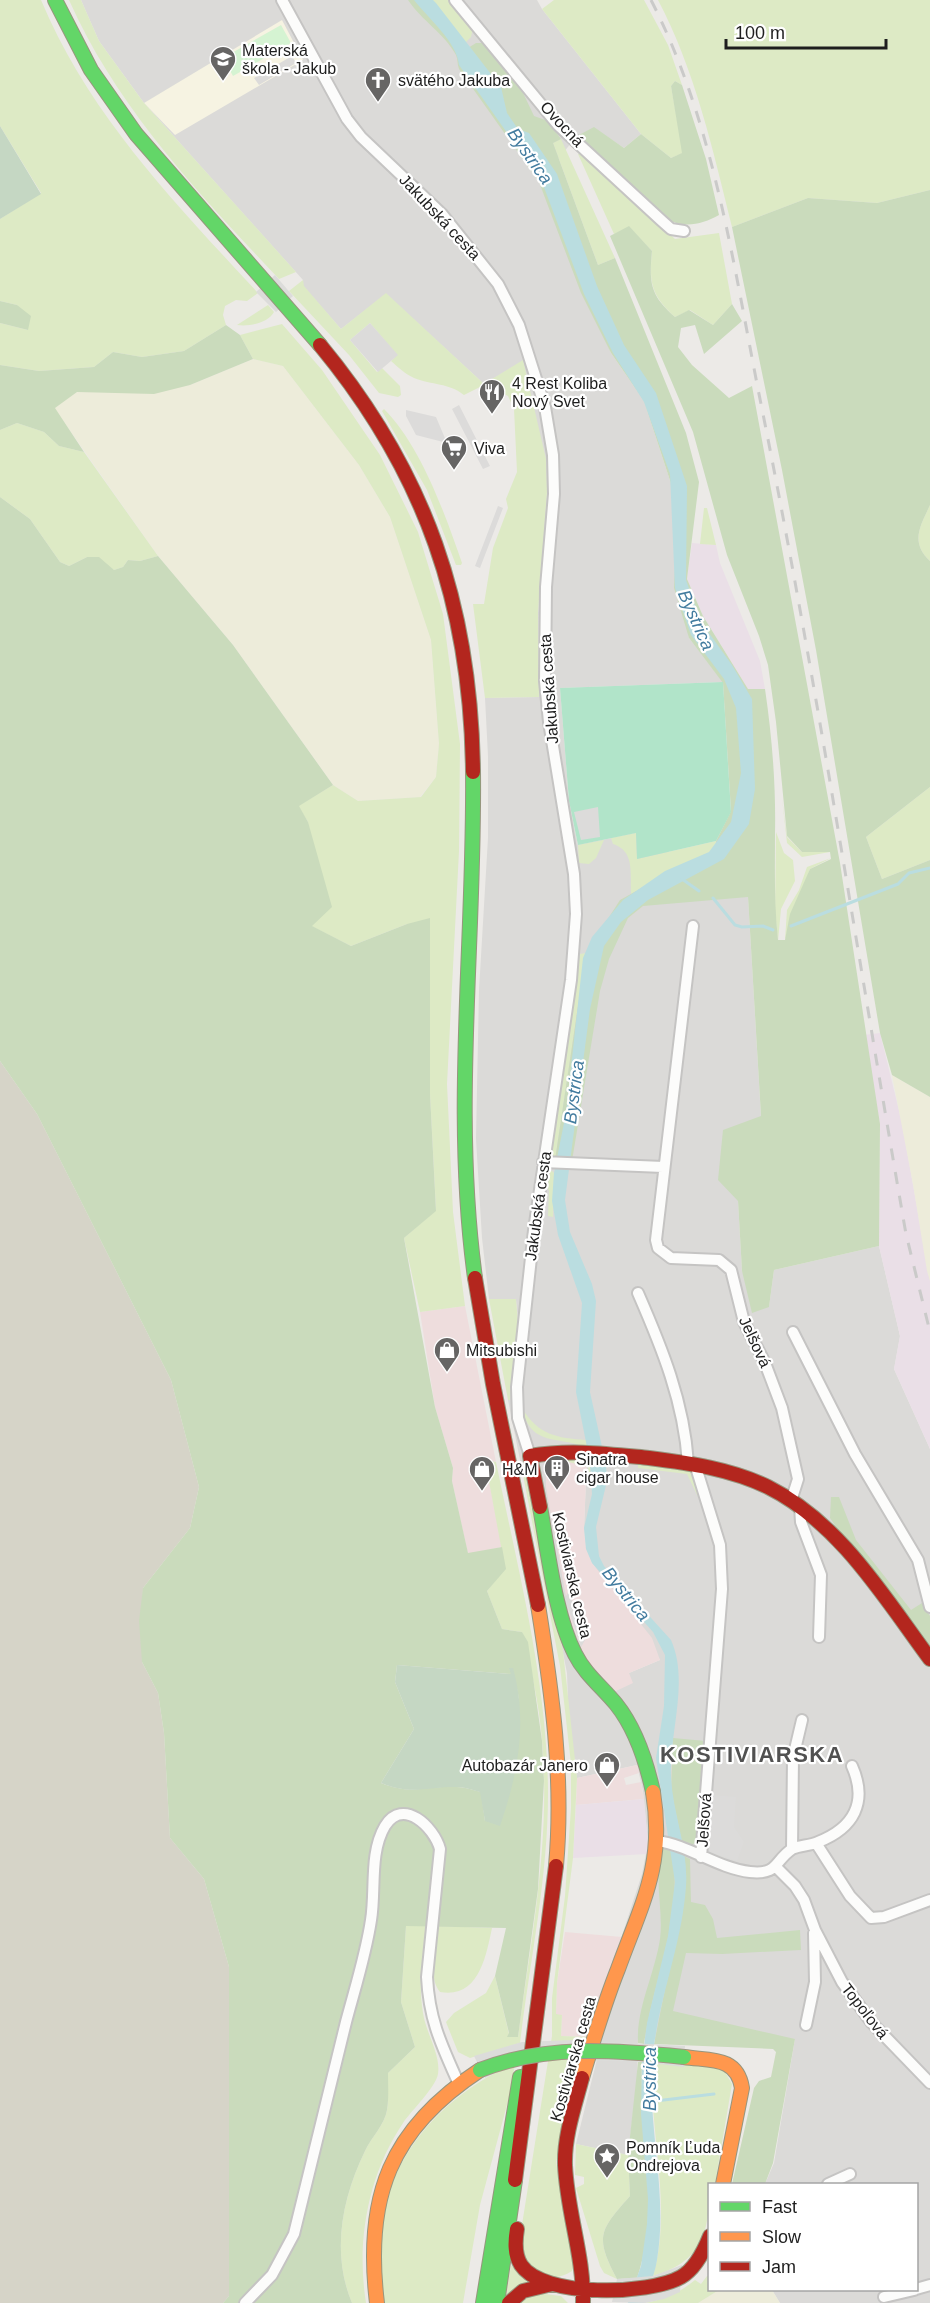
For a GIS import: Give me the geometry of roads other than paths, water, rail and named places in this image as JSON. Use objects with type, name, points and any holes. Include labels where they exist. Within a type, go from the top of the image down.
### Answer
[{"type":"main road","points":[[55,0],[86,62],[119,114],[162,168],[266,283],[349,382],[410,480],[442,557],[459,615],[466,656],[474,734],[475,772],[463,1076],[466,1206],[480,1319],[543,1636],[557,1736],[559,1823],[538,2027],[497,2303]]},
{"type":"main road","points":[[530,1456],[555,1451],[609,1454],[692,1463],[742,1476],[796,1504],[847,1552],[930,1659]]},
{"type":"main road","name":"Kostiviarska cesta","points":[[530,1456],[557,1593],[571,1647],[582,1666],[617,1705],[634,1733],[653,1793],[662,1842],[648,1894],[598,2029],[567,2142],[565,2174],[577,2228],[584,2303]]},
{"type":"main road","points":[[483,2303],[526,2037],[546,1948]]},
{"type":"main road","points":[[377,2303],[372,2267],[373,2238],[383,2188],[394,2160],[417,2122],[437,2098],[458,2082],[480,2070],[520,2054],[555,2050],[684,2057],[728,2063],[740,2074],[742,2088],[723,2183]]},
{"type":"main road","points":[[514,2193],[518,2225],[517,2258],[523,2270],[532,2277],[552,2284],[614,2290],[653,2288],[681,2277],[696,2262],[708,2240]]},
{"type":"main road","points":[[473,2303],[477,2280],[490,2256]]},
{"type":"main road","points":[[509,2303],[523,2291],[552,2284]]},
{"type":"street","name":"Jakubská cesta","points":[[282,0],[347,119],[361,137],[442,214],[498,284],[522,333],[545,407],[553,455],[554,494],[546,598],[545,681],[549,722],[574,874],[576,914],[571,980],[516,1403],[518,1418],[530,1456]]},
{"type":"street","name":"Ovocná","points":[[455,0],[558,124],[671,229],[684,231]]},
{"type":"street","name":"Jelšová","points":[[693,926],[656,1230],[658,1248],[671,1258],[719,1260],[731,1270],[744,1322],[765,1363],[782,1408],[798,1479],[796,1504],[821,1575],[819,1636]]},
{"type":"street","points":[[548,1163],[663,1167]]},
{"type":"street","name":"Jelšová","points":[[638,1293],[666,1356],[692,1463],[720,1545],[722,1589],[701,1857]]},
{"type":"street","points":[[793,1332],[855,1454],[918,1560],[930,1607]]},
{"type":"street","points":[[792,1849],[793,1758],[802,1720]]},
{"type":"street","points":[[662,1842],[751,1872],[776,1867],[792,1849],[816,1843],[844,1827],[856,1813],[860,1786],[852,1766]]},
{"type":"street","points":[[245,2303],[272,2275],[294,2234],[371,1920],[377,1843],[386,1824],[400,1815],[415,1816],[428,1825],[437,1837],[440,1850],[427,1977],[428,1994],[438,2039],[458,2082]]},
{"type":"street","points":[[816,1843],[850,1896],[871,1918],[884,1917],[930,1899]]},
{"type":"street","name":"Topoľová","points":[[776,1867],[795,1886],[804,1900],[814,1930],[842,1982],[872,2023],[930,2083]]},
{"type":"street","name":"Topoľová","points":[[806,2025],[815,1982],[814,1930]]},
{"type":"street","points":[[830,2183],[850,2174]]},
{"type":"street","points":[[884,2296],[906,2291]]},
{"type":"water","name":"Bystrica","points":[[414,0],[433,0],[436,3],[501,87],[507,113],[518,129],[529,133],[557,174],[597,286],[624,345],[656,393],[687,486],[686,580],[701,622],[732,665],[752,699],[755,789],[749,824],[724,859],[648,900],[621,922],[604,946],[590,1009],[565,1200],[570,1232],[592,1284],[596,1301],[590,1392],[606,1465],[607,1481],[596,1527],[599,1556],[604,1566],[671,1640],[678,1670],[678,1702],[671,1780],[685,1856],[686,1886],[680,1931],[654,2042],[652,2089],[660,2236],[656,2265],[644,2303],[628,2303],[641,2266],[647,2224],[648,2199],[641,2114],[642,2062],[647,2023],[668,1936],[675,1882],[656,1758],[664,1706],[665,1655],[653,1632],[592,1563],[586,1549],[584,1528],[592,1494],[590,1462],[576,1392],[582,1303],[558,1235],[552,1201],[554,1173],[566,1113],[583,958],[592,937],[623,900],[665,871],[709,852],[731,822],[741,773],[736,708],[724,679],[691,635],[675,588],[670,474],[644,402],[613,353],[584,294],[542,182],[459,65],[448,39]]},
{"type":"waterway","points":[[791,926],[898,884],[909,873],[930,868]]},
{"type":"waterway","points":[[682,879],[699,891]]},
{"type":"waterway","points":[[713,898],[735,925],[763,926],[773,930]]},
{"type":"waterway","name":"Bystrica","points":[[647,2102],[714,2094]]},
{"type":"railway","points":[[651,0],[692,98],[732,252],[801,615],[906,1234],[930,1332]]},
{"type":"place","name":"Materská škola - Jakub","points":[[223,82]]},
{"type":"place","name":"svätého Jakuba","points":[[378,103]]},
{"type":"place","name":"4 Rest Koliba Nový Svet","points":[[492,415]]},
{"type":"place","name":"Viva","points":[[454,471]]},
{"type":"place","name":"Mitsubishi","points":[[447,1373]]},
{"type":"place","name":"Sinatra cigar house","points":[[557,1491]]},
{"type":"place","name":"H&M","points":[[482,1492]]},
{"type":"place","name":"Autobazár Janero","points":[[607,1788]]},
{"type":"place","name":"Pomník Ľuda Ondrejova","points":[[607,2179]]},
{"type":"district","name":"KOSTIVIARSKA","points":[[752,1754]]}]
